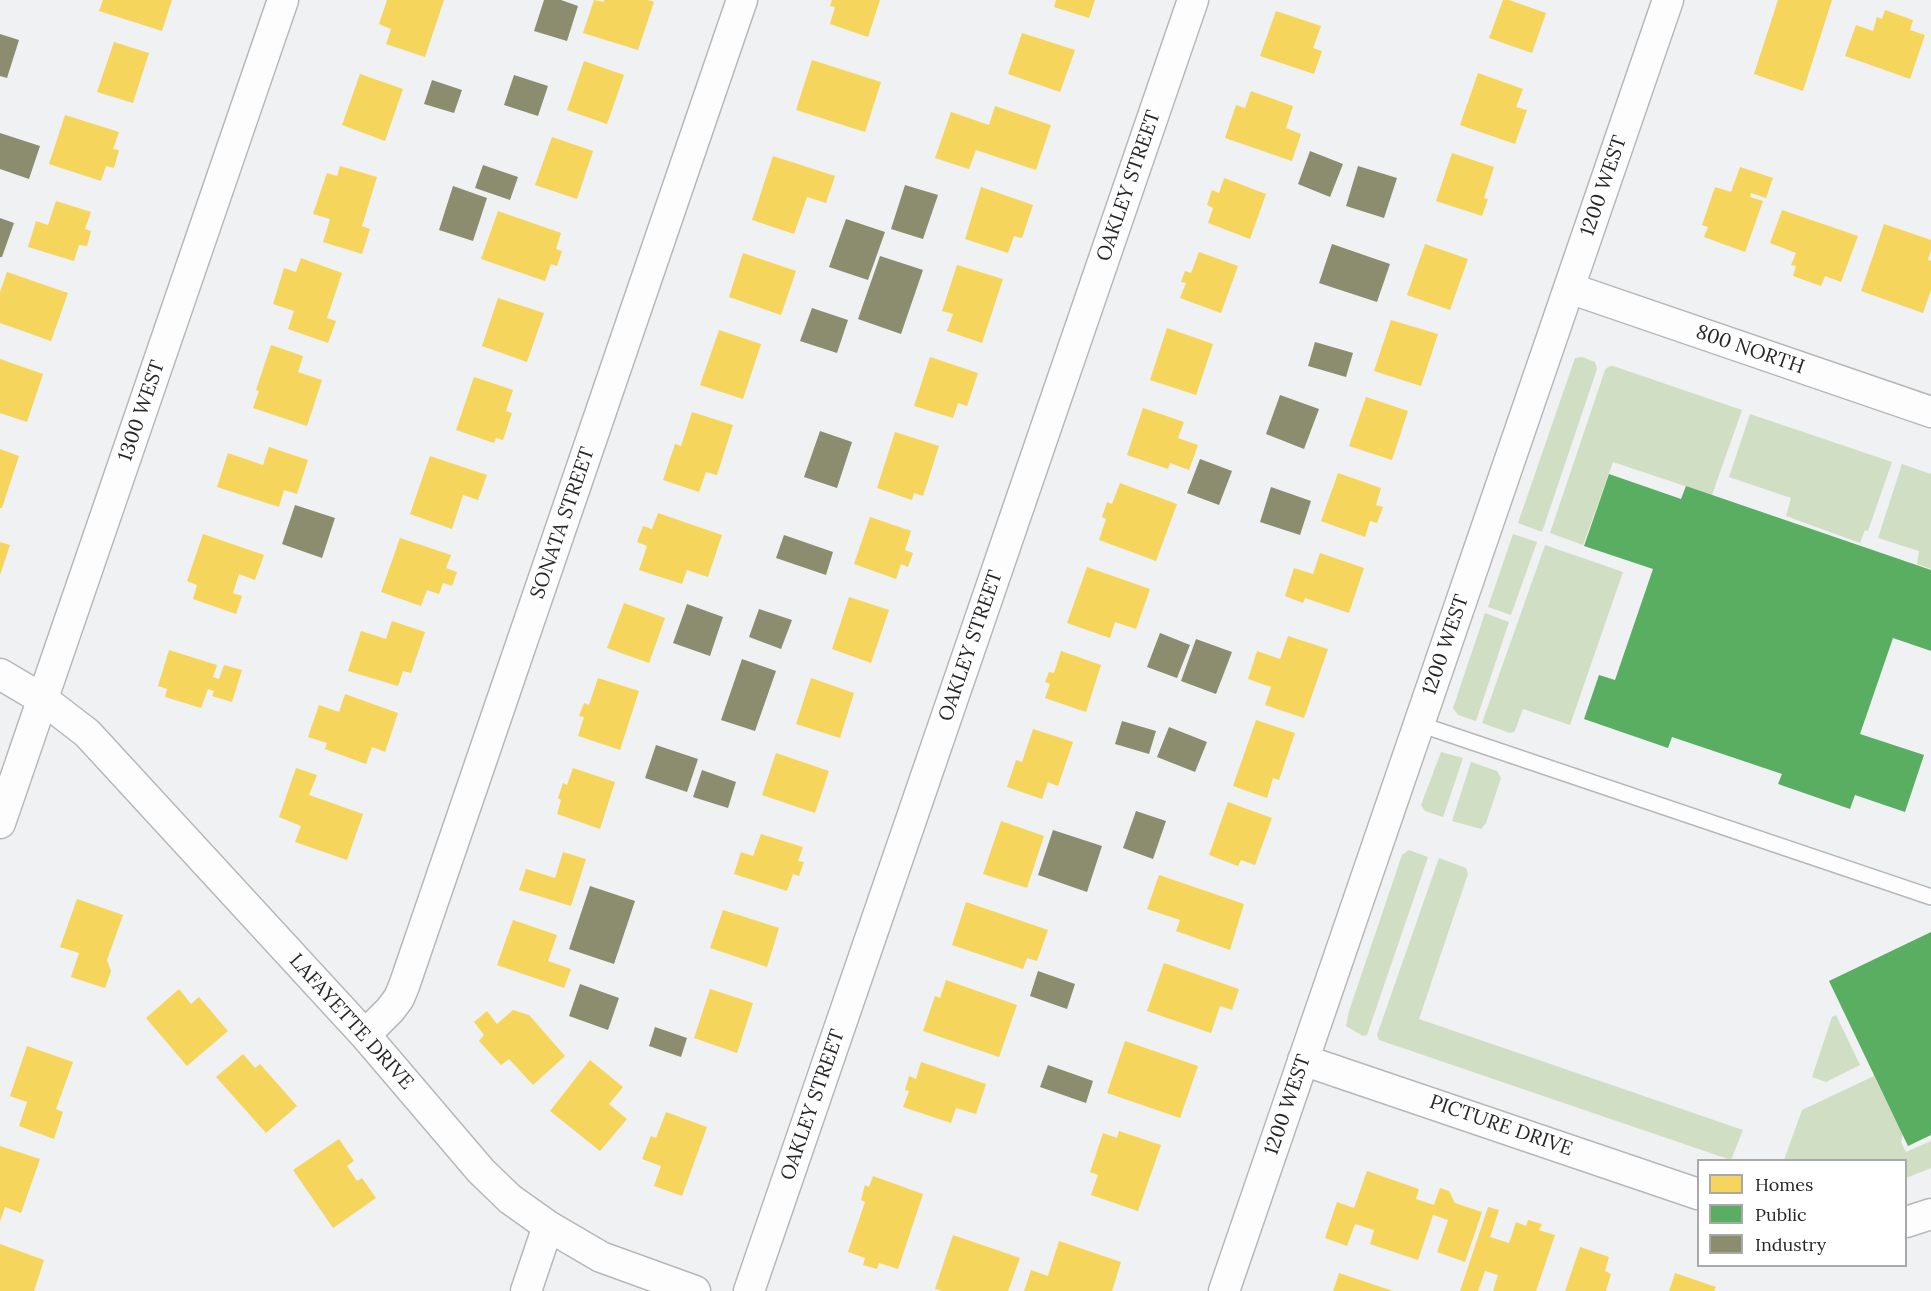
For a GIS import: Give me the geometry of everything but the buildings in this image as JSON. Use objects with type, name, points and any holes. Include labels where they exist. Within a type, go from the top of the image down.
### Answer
[{"type":"street","name":"1300 WEST","points":[[0,823],[283,0]]},
{"type":"street","name":"SONATA STREET","points":[[365,1035],[390,1010],[404,986],[742,0]]},
{"type":"street","name":"OAKLEY STREET","points":[[749,1291],[1193,0]]},
{"type":"street","name":"1200 WEST","points":[[1224,1291],[1668,0]]},
{"type":"street","name":"800 NORTH","points":[[1569,288],[1931,412]]},
{"type":"street","name":"LAFAYETTE DRIVE","points":[[0,674],[44,700],[87,733],[365,1035],[481,1171],[510,1199],[548,1226],[601,1257],[695,1291]]},
{"type":"street","name":"PICTURE DRIVE","points":[[1303,1059],[1697,1194]]},
{"type":"street","points":[[1907,1221],[1931,1214]]},
{"type":"street","points":[[526,1291],[548,1226]]},
{"type":"lane","points":[[1419,724],[1931,897]]},
{"type":"green space","points":[[1582,357],[1595,362],[1597,369],[1542,532],[1518,523],[1575,358]]},
{"type":"green space","points":[[1613,366],[1742,410],[1712,495],[1613,462],[1583,545],[1550,533],[1605,370]]},
{"type":"green space","points":[[1750,414],[1892,462],[1868,531],[1865,530],[1860,543],[1786,516],[1791,498],[1729,477]]},
{"type":"green space","points":[[1902,464],[1931,474],[1931,569],[1917,564],[1919,551],[1878,538]]},
{"type":"green space","points":[[1513,534],[1537,542],[1511,615],[1488,607]]},
{"type":"green space","points":[[1545,545],[1623,572],[1570,725],[1523,709],[1514,732],[1510,733],[1482,723]]},
{"type":"green space","points":[[1485,613],[1509,622],[1476,721],[1458,715],[1453,708]]},
{"type":"green space","points":[[1441,752],[1463,758],[1443,817],[1425,811],[1421,805]]},
{"type":"green space","points":[[1471,762],[1497,771],[1501,778],[1486,823],[1481,829],[1452,821]]},
{"type":"green space","points":[[1409,850],[1428,857],[1367,1035],[1363,1036],[1346,1026],[1349,1011],[1402,855]]},
{"type":"green space","points":[[1439,858],[1466,868],[1468,874],[1419,1019],[1743,1130],[1731,1159],[1728,1159],[1379,1040],[1377,1035]]},
{"type":"green space","points":[[1836,1015],[1860,1065],[1826,1082],[1812,1077],[1832,1017]]},
{"type":"green space","points":[[1874,1076],[1903,1134],[1901,1142],[1906,1152],[1931,1141],[1931,1168],[1907,1178],[1907,1159],[1784,1159],[1802,1110]]}]
